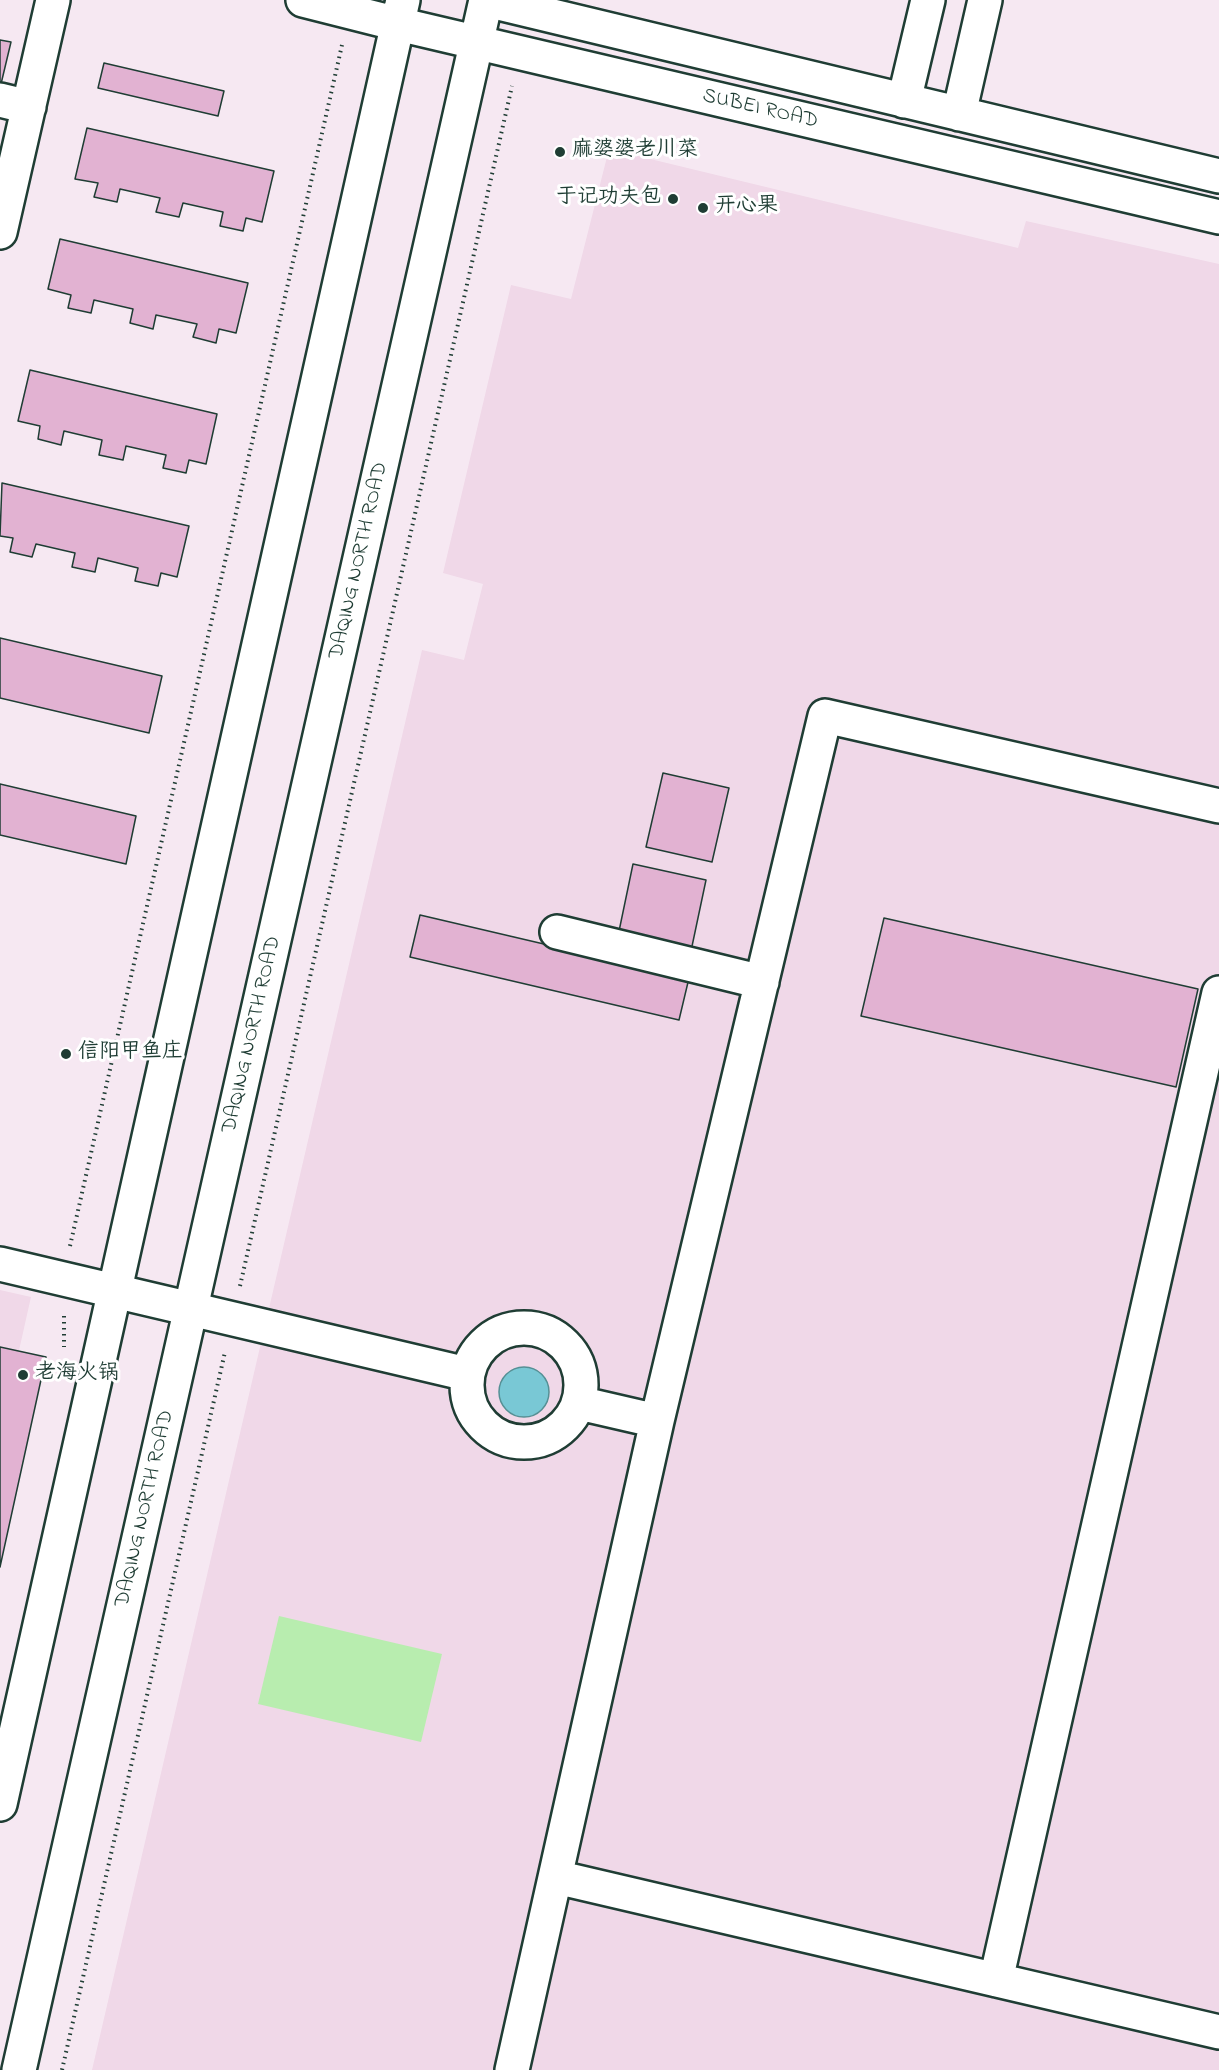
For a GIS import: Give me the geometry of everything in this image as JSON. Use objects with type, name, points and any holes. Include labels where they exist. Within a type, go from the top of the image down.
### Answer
[{"type":"main road","points":[[0,232],[14,104],[53,0]]},
{"type":"main road","name":"SUBEI ROAD","points":[[303,0],[349,11],[401,12],[476,43],[1219,217]]},
{"type":"main road","name":"SUBEI ROAD","points":[[486,0],[1219,176]]},
{"type":"main road","name":"DAQING NORTH ROAD","points":[[19,2070],[486,0]]},
{"type":"main road","points":[[904,101],[928,0]]},
{"type":"main road","points":[[959,114],[985,0]]},
{"type":"main road","points":[[0,1804],[401,12]]},
{"type":"main road","points":[[512,2070],[657,1421],[825,716],[1219,806]]},
{"type":"main road","points":[[557,932],[762,982]]},
{"type":"main road","points":[[996,1980],[1219,993]]},
{"type":"main road","points":[[0,1264],[467,1374]]},
{"type":"main road","points":[[520,1328],[538,1330],[555,1337],[569,1350],[578,1366],[582,1384],[579,1402],[570,1419],[557,1432],[539,1440],[520,1442],[501,1438],[485,1427],[473,1412],[467,1394],[467,1374],[474,1356],[486,1342],[502,1332],[520,1328]]},
{"type":"main road","points":[[579,1402],[657,1421]]},
{"type":"main road","points":[[556,1877],[1219,2032]]},
{"type":"path","points":[[62,1358],[64,1346],[63,1278],[349,11]]},
{"type":"path","points":[[62,2070],[520,53]]},
{"type":"shaded area","points":[[609,149],[1018,248],[1026,221],[1219,264],[1219,2070],[92,2070],[422,650],[464,660],[483,584],[443,573],[511,285],[571,299]]},
{"type":"shaded area","points":[[0,1290],[31,1297],[0,1435]]},
{"type":"green space","points":[[279,1616],[442,1654],[421,1742],[258,1704]]},
{"type":"water","points":[[519,1367],[529,1367],[542,1374],[549,1387],[549,1397],[542,1410],[529,1417],[519,1417],[510,1413],[503,1406],[499,1397],[499,1387],[503,1378],[510,1371]]},
{"type":"building","points":[[0,40],[11,42],[1,84],[0,84]]},
{"type":"building","points":[[104,63],[224,91],[218,116],[98,88]]},
{"type":"building","points":[[87,128],[274,171],[262,222],[246,218],[243,231],[220,226],[223,212],[183,203],[179,217],[156,212],[160,198],[120,189],[117,202],[94,197],[98,183],[75,179]]},
{"type":"building","points":[[60,239],[248,283],[236,333],[219,329],[216,343],[193,337],[197,324],[156,315],[153,329],[130,323],[133,309],[94,300],[91,313],[68,308],[71,295],[48,289]]},
{"type":"building","points":[[30,370],[217,414],[206,464],[189,460],[186,473],[163,468],[166,455],[126,446],[123,460],[99,455],[102,440],[64,431],[61,445],[38,439],[40,426],[18,421]]},
{"type":"building","points":[[2,483],[189,526],[177,577],[161,573],[158,586],[135,581],[138,568],[98,558],[95,572],[72,567],[75,553],[36,544],[32,557],[10,552],[13,538],[0,536]]},
{"type":"building","points":[[0,638],[162,676],[149,733],[0,698]]},
{"type":"building","points":[[663,773],[729,788],[712,862],[646,847]]},
{"type":"building","points":[[0,784],[136,816],[126,864],[0,835]]},
{"type":"building","points":[[633,864],[706,880],[691,951],[618,936]]},
{"type":"building","points":[[420,915],[689,978],[679,1020],[410,957]]},
{"type":"building","points":[[884,918],[1198,989],[1176,1087],[861,1016]]},
{"type":"building","points":[[0,1347],[46,1357],[0,1567]]},
{"type":"place","name":"麻婆婆老川菜","points":[[560,152]]},
{"type":"place","name":"于记功夫包","points":[[673,199]]},
{"type":"place","name":"开心果","points":[[703,208]]},
{"type":"place","name":"信阳甲鱼庄","points":[[66,1054]]},
{"type":"place","name":"老海火锅","points":[[23,1375]]}]
